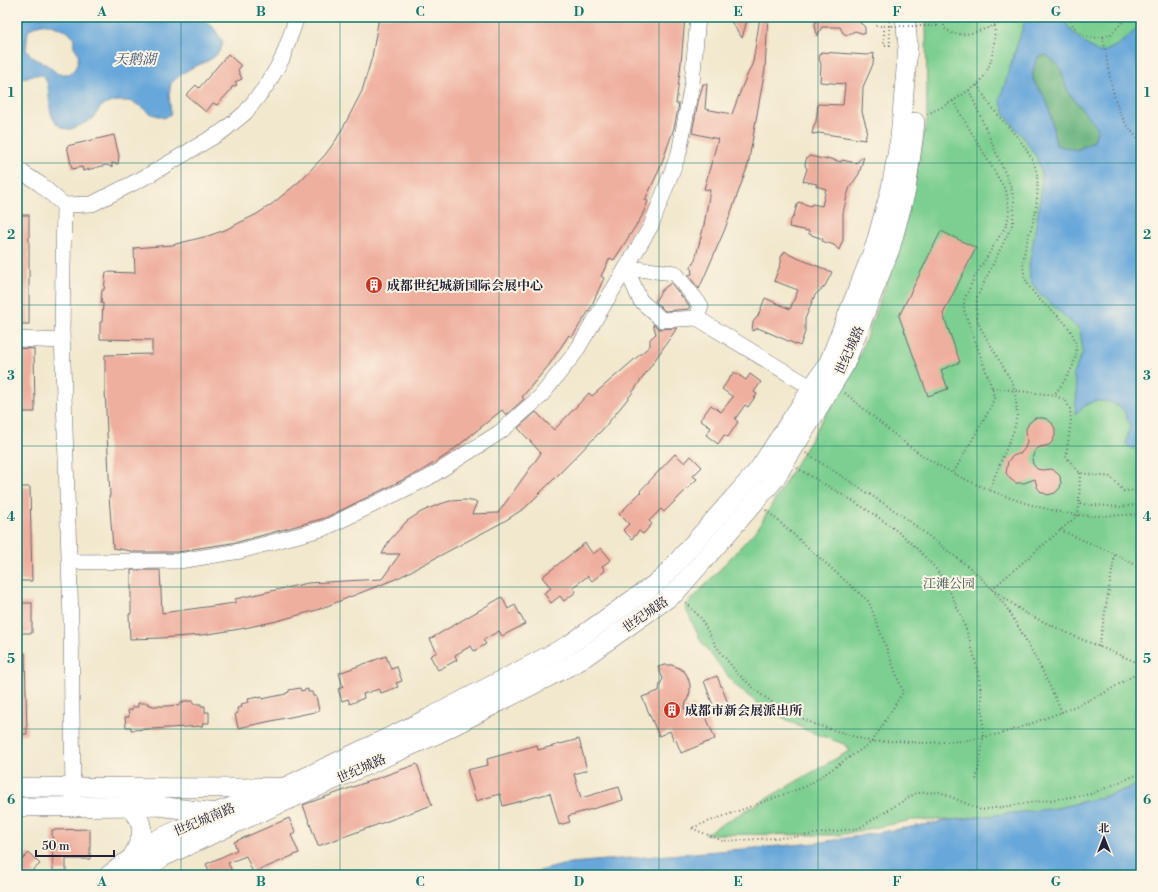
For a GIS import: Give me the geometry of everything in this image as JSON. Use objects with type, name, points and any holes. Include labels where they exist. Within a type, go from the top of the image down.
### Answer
[{"type":"main road","name":"世纪城路","points":[[17,787],[285,787],[429,718],[570,645],[662,579],[759,469],[829,362],[875,246],[891,188],[900,138],[908,46],[905,17]]},
{"type":"main road","name":"世纪城路","points":[[134,867],[163,857],[437,734],[579,661],[675,593],[774,480],[844,366],[890,248],[906,190],[913,140],[920,47],[918,17]]},
{"type":"main road","name":"世纪城南路","points":[[109,875],[134,867],[154,841],[215,813],[285,787]]},
{"type":"main road","points":[[128,806],[136,813],[142,828],[134,867]]},
{"type":"main road","points":[[17,807],[158,806],[215,813],[244,820]]},
{"type":"street","points":[[17,168],[40,184],[64,205],[92,204],[149,175],[223,132],[245,113],[267,85],[282,59],[297,17]]},
{"type":"street","points":[[69,562],[179,561],[240,551],[325,528],[428,478],[500,432],[540,397],[575,353],[651,226],[679,153],[692,83],[698,17]]},
{"type":"street","points":[[64,205],[62,340],[69,562],[74,787],[73,806]]},
{"type":"street","points":[[626,268],[675,273],[701,306],[697,318]]},
{"type":"street","points":[[626,268],[640,300],[662,320],[697,318],[812,388]]},
{"type":"street","points":[[17,339],[62,340]]},
{"type":"path","points":[[884,30],[884,45],[890,45],[889,18],[876,18],[876,26],[937,26],[937,17]]},
{"type":"path","points":[[944,17],[944,28],[953,33],[963,34],[977,31],[1013,17]]},
{"type":"path","points":[[927,114],[953,101],[977,85],[985,74],[994,47],[994,17]]},
{"type":"path","points":[[1069,17],[1074,27],[1084,36],[1094,38],[1110,35],[1128,17]]},
{"type":"path","points":[[1103,36],[1108,75],[1120,110],[1141,143]]},
{"type":"path","points":[[977,85],[997,114],[1030,154],[1036,170],[1037,185],[1035,214],[1024,255],[1025,278],[1032,290],[1044,304],[1070,330],[1075,343],[1076,353],[1074,366],[1054,395]]},
{"type":"path","points":[[969,90],[1011,187],[1014,200],[1013,223],[977,297],[976,307],[980,327],[1013,384],[1017,416],[1014,430],[989,490]]},
{"type":"path","points":[[953,101],[1006,191],[1009,212],[1007,224],[974,278],[964,300],[964,310],[992,388],[994,398],[991,407],[953,473]]},
{"type":"path","points":[[17,144],[21,146]]},
{"type":"path","points":[[992,388],[1054,395],[1066,401],[1070,409],[1071,420],[1066,457],[1080,473],[1111,477],[1124,491],[1141,490]]},
{"type":"path","points":[[841,390],[896,436],[927,459],[989,490],[1033,505],[1078,515],[1141,514]]},
{"type":"path","points":[[804,451],[900,514],[974,571],[992,589],[1009,611],[1023,635],[1062,712]]},
{"type":"path","points":[[794,467],[883,520],[903,536],[942,577],[966,628],[979,677],[983,737],[976,781]]},
{"type":"path","points":[[992,589],[1078,515],[1080,473]]},
{"type":"path","points":[[756,501],[869,602],[903,692],[872,742],[807,786],[691,828],[723,841],[793,837],[859,828],[916,793],[940,792],[981,810],[1091,794],[1141,773]]},
{"type":"path","points":[[1079,504],[1121,507],[1141,504]]},
{"type":"path","points":[[1060,530],[1115,554],[1141,568]]},
{"type":"path","points":[[1099,647],[1115,554]]},
{"type":"path","points":[[992,589],[1025,613],[1099,647],[1141,664]]},
{"type":"path","points":[[675,593],[700,617],[716,646],[737,673],[759,693],[782,710],[814,724],[872,742],[954,742],[1000,734],[1062,712],[1101,695],[1141,671]]},
{"type":"green space","name":"江滩公园","points":[[926,17],[1141,17],[1141,784],[1106,796],[1058,808],[952,820],[912,820],[839,835],[705,834],[849,751],[844,744],[808,731],[761,706],[735,685],[702,643],[685,607],[758,528],[858,359],[902,241],[927,119]]},
{"type":"green space","points":[[1047,55],[1060,67],[1068,92],[1098,128],[1094,141],[1077,150],[1056,145],[1048,105],[1033,79],[1034,66],[1038,57]]},
{"type":"water","name":"天鹅湖","points":[[17,17],[201,17],[213,27],[223,42],[218,53],[214,57],[181,74],[171,83],[169,94],[171,114],[164,118],[150,113],[132,102],[120,101],[102,106],[93,118],[86,123],[71,129],[66,129],[58,125],[53,118],[48,87],[43,75],[32,75],[17,81]],"holes":[[[44,24],[69,32],[73,36],[74,46],[78,54],[78,60],[76,67],[70,74],[58,74],[47,65],[35,59],[26,50],[28,31],[35,26]]]},
{"type":"water","points":[[1026,17],[1061,17],[1078,37],[1087,45],[1099,52],[1116,46],[1141,25],[1141,445],[1134,449],[1130,448],[1126,444],[1130,425],[1123,409],[1112,403],[1094,401],[1086,405],[1075,414],[1077,391],[1073,374],[1083,352],[1080,330],[1038,292],[1030,280],[1029,266],[1040,202],[1042,175],[1037,158],[1026,141],[1005,115],[1000,99]],"holes":[[[1047,55],[1060,67],[1068,92],[1098,128],[1094,141],[1077,150],[1056,145],[1048,105],[1033,79],[1034,66],[1038,57]]]},
{"type":"water","points":[[1141,784],[1141,875],[524,875],[570,863],[817,843],[952,820],[1058,808],[1106,796]]},
{"type":"building","name":"成都世纪城新国际会展中心","points":[[379,17],[685,17],[676,104],[679,104],[674,128],[660,168],[645,200],[648,201],[642,216],[614,260],[610,258],[601,276],[604,278],[590,309],[572,337],[569,335],[549,365],[522,397],[524,399],[506,415],[502,410],[448,454],[421,471],[325,518],[238,542],[178,552],[131,552],[113,548],[109,496],[105,355],[152,354],[152,340],[100,339],[100,322],[102,322],[103,303],[101,303],[102,290],[104,290],[106,272],[135,273],[134,248],[172,245],[225,230],[257,214],[300,181],[325,155],[336,140],[362,91],[372,57]]},
{"type":"building","points":[[728,17],[748,17],[742,38]]},
{"type":"building","points":[[760,17],[768,17],[765,69],[748,165],[725,229],[699,289],[688,275],[692,274],[691,267],[695,260],[704,225],[710,190],[704,189],[718,139],[692,133],[698,102],[703,84],[707,84],[705,109],[732,114],[753,62]]},
{"type":"building","points":[[818,17],[860,17],[860,23],[865,28],[865,34],[855,31],[847,35],[843,33],[840,27],[822,27],[817,36],[815,24]]},
{"type":"building","points":[[821,52],[867,55],[874,53],[873,64],[863,87],[862,112],[867,129],[865,140],[819,133],[812,134],[816,122],[818,104],[843,105],[845,84],[820,82],[821,65],[819,58]]},
{"type":"building","points":[[228,54],[241,66],[238,70],[242,79],[235,82],[237,85],[232,87],[217,105],[213,103],[206,112],[186,95],[196,85],[199,88]]},
{"type":"building","points":[[114,135],[119,156],[118,164],[112,163],[112,167],[106,165],[83,171],[82,167],[72,169],[67,146]]},
{"type":"building","points":[[810,156],[827,160],[827,158],[841,162],[842,160],[856,163],[864,156],[859,174],[850,187],[847,196],[843,213],[843,240],[839,250],[834,245],[822,241],[823,239],[809,234],[809,231],[789,227],[798,202],[811,206],[812,204],[822,206],[826,189],[816,186],[817,184],[803,181],[807,169],[805,165],[806,160]]},
{"type":"building","points":[[17,215],[29,215],[29,324],[17,324]]},
{"type":"building","points":[[941,231],[976,248],[943,314],[960,362],[941,370],[948,389],[928,396],[899,316]]},
{"type":"building","points":[[785,251],[790,255],[832,272],[825,286],[815,295],[805,319],[805,332],[800,346],[758,328],[752,331],[753,322],[758,316],[765,298],[790,309],[798,290],[774,281],[781,263],[781,257]]},
{"type":"building","points":[[671,283],[690,307],[688,309],[665,311],[655,301],[662,290]]},
{"type":"building","points":[[653,324],[659,329],[677,328],[630,396],[603,429],[525,508],[503,522],[398,578],[317,610],[277,621],[202,635],[130,639],[129,614],[131,614],[131,570],[160,570],[162,613],[235,603],[235,599],[308,583],[382,579],[400,554],[382,554],[389,541],[407,521],[421,512],[437,505],[450,501],[465,500],[477,502],[472,514],[498,513],[541,453],[518,428],[536,412],[554,430],[589,393],[592,396],[650,346],[650,339],[656,334]]},
{"type":"building","points":[[17,348],[34,349],[35,412],[17,412]]},
{"type":"building","points":[[734,372],[746,380],[750,374],[761,382],[754,392],[757,394],[748,407],[745,405],[735,419],[738,422],[728,437],[724,435],[718,444],[706,435],[711,428],[700,420],[711,405],[721,412],[733,397],[722,389]]},
{"type":"building","points":[[1035,418],[1047,419],[1052,423],[1055,429],[1055,436],[1052,442],[1049,445],[1035,450],[1032,459],[1033,464],[1037,469],[1052,469],[1060,476],[1060,488],[1055,493],[1048,495],[1041,492],[1037,487],[1035,479],[1024,483],[1016,483],[1010,479],[1006,473],[1008,461],[1013,456],[1021,453],[1025,448],[1027,442],[1026,429],[1029,423]]},
{"type":"building","points":[[675,454],[685,463],[691,456],[702,467],[693,476],[697,479],[664,512],[661,509],[649,521],[652,524],[643,534],[639,531],[632,539],[623,530],[629,524],[619,514]]},
{"type":"building","points":[[17,487],[30,487],[32,581],[17,581]]},
{"type":"building","points":[[585,543],[593,554],[601,548],[611,560],[602,566],[605,571],[592,581],[588,576],[573,587],[576,592],[564,601],[560,596],[551,603],[544,593],[551,588],[542,577]]},
{"type":"building","points":[[502,597],[508,609],[515,605],[525,624],[502,636],[499,631],[483,640],[486,644],[474,651],[471,646],[455,655],[457,660],[438,670],[430,656],[437,652],[430,639]]},
{"type":"building","points":[[17,603],[32,603],[32,633],[17,633]]},
{"type":"building","points":[[17,653],[25,653],[27,734],[17,734]]},
{"type":"building","points":[[386,656],[391,669],[397,667],[402,681],[396,683],[398,687],[381,693],[379,689],[363,694],[364,698],[350,704],[348,699],[342,701],[338,689],[343,687],[339,673]]},
{"type":"building","name":"成都市新会展派出所","points":[[672,665],[685,672],[690,685],[690,692],[684,709],[694,705],[699,717],[705,714],[715,739],[681,753],[676,740],[674,741],[670,731],[659,736],[642,697],[659,691],[660,684],[663,679],[658,667]]},
{"type":"building","points":[[717,676],[728,703],[714,708],[704,681]]},
{"type":"building","points":[[300,688],[301,691],[308,689],[308,692],[312,692],[313,696],[316,696],[319,711],[238,728],[235,714],[238,713],[237,708],[242,707],[241,704],[249,702],[248,699],[262,697],[262,699],[286,694],[289,690]]},
{"type":"building","points":[[183,701],[193,701],[193,704],[201,704],[201,706],[205,706],[205,712],[209,712],[209,723],[202,723],[203,726],[131,730],[131,727],[126,727],[125,717],[129,717],[128,710],[132,710],[132,707],[138,707],[138,703],[148,703],[148,705],[152,706],[166,706],[180,705]]},
{"type":"building","points":[[579,739],[587,770],[574,774],[581,798],[619,787],[623,800],[568,816],[570,822],[559,825],[550,793],[503,806],[500,794],[476,801],[467,770],[488,765],[487,759],[537,745],[538,750]]},
{"type":"building","points":[[417,764],[432,805],[318,846],[303,805]]},
{"type":"building","points":[[289,818],[296,833],[291,835],[299,853],[253,873],[246,856],[228,863],[234,875],[211,875],[206,864],[237,850],[234,842]]},
{"type":"building","points":[[90,829],[90,859],[66,859],[66,871],[53,871],[52,830]]},
{"type":"building","points":[[29,853],[40,864],[32,871],[37,875],[17,875],[17,865]]},
{"type":"place","name":"成都世纪城新国际会展中心","points":[[374,285]]},
{"type":"place","name":"成都市新会展派出所","points":[[672,710]]}]
